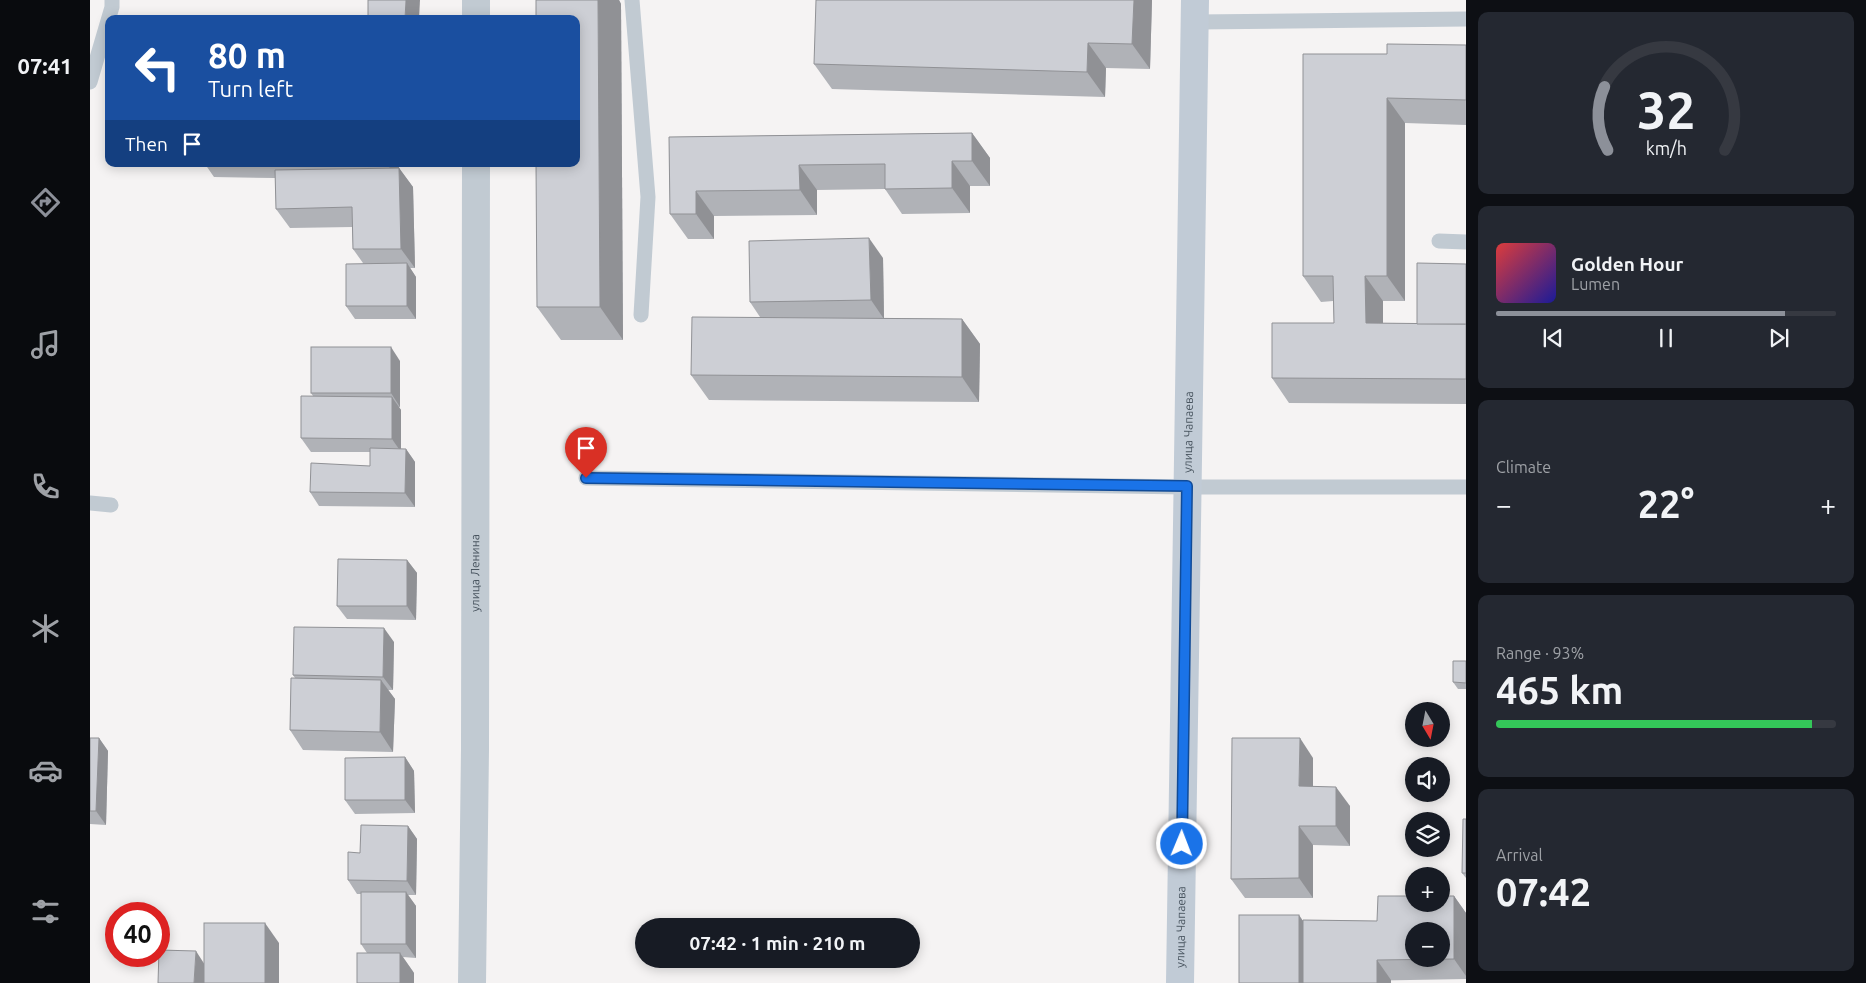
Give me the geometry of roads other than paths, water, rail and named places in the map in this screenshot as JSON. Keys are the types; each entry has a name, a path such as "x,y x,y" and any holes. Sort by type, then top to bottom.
{"street":[{"path":"476,0 476,15"},
{"name":"улица Чапаева","path":"1180,983 1195,11"},
{"name":"улица Ленина","path":"472,983 475,750 476,167"}],"lane":[{"path":"110,15 112,0"},
{"path":"632,0 648,197 641,315"},
{"path":"1195,11 1466,19"},
{"path":"90,82 105,31"},
{"path":"1438,241 1466,242"},
{"path":"586,478 1187,486 1466,487"},
{"path":"90,504 111,506"}]}
